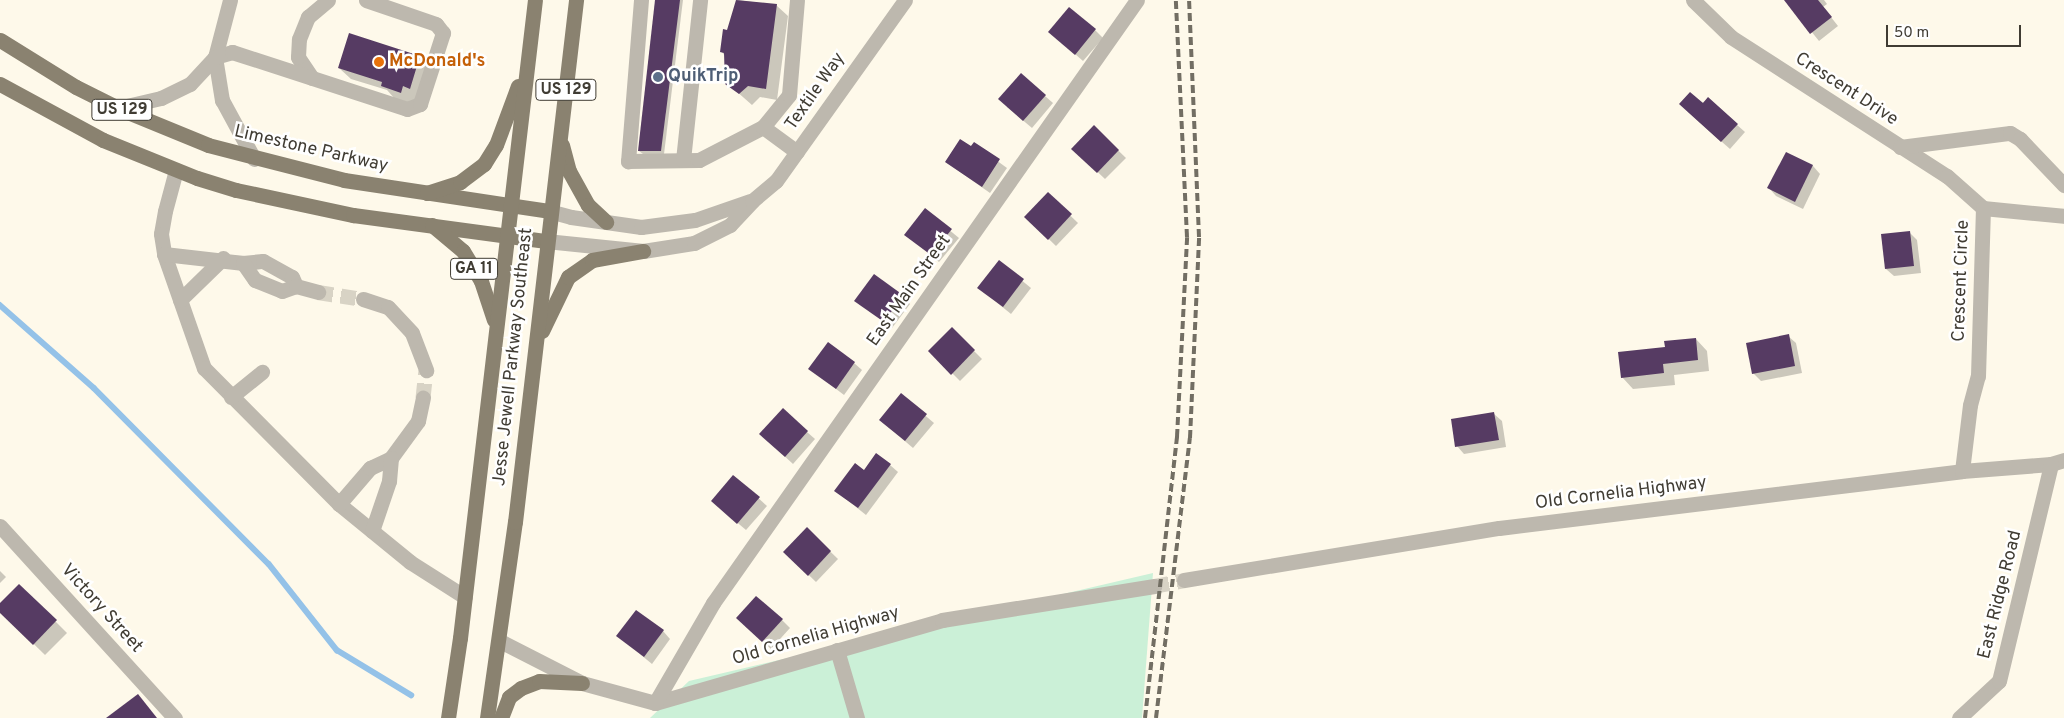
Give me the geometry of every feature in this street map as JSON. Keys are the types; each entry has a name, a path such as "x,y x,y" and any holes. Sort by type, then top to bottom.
{"main road":[{"name":"Jesse Jewell Parkway Southeast","path":"448,718 465,597 508,207 535,0"},
{"name":"Jesse Jewell Parkway Southeast","path":"486,718 500,641 536,344 549,211 560,139 576,0"},
{"name":"Limestone Parkway","path":"0,40 76,87 118,108 208,145 254,159 344,180 508,207 549,211"},
{"name":"US 129","path":"426,193 460,182 484,164 496,145 527,64"},
{"name":"US 129","path":"0,84 103,140 176,170 275,200 353,215 546,241"},
{"path":"560,139 577,185 588,204 606,222"},
{"name":"GA 11","path":"432,225 463,251 481,281 496,326"},
{"path":"536,344 568,277 592,260 643,251"},
{"path":"501,718 509,697 521,688 539,680 582,683"}],"street":[{"path":"230,0 215,57 222,100 254,159"},
{"path":"312,78 298,58 299,39 308,16 328,0"},
{"path":"118,108 161,98 190,84 215,57 232,52 407,108 420,104 443,33 436,24 366,0"},
{"path":"641,0 628,161 699,160 763,127 789,95 797,0"},
{"path":"683,160 700,0"},
{"name":"Textile Way","path":"546,241 643,251 694,243 730,225 752,201 776,181 904,0"},
{"name":"East Main Street","path":"655,703 713,603 1137,0"},
{"name":"Crescent Drive","path":"1693,0 1731,37 1946,176 1983,208"},
{"path":"763,127 797,152"},
{"path":"1900,147 2010,133 2020,139 2064,185"},
{"path":"176,170 164,218 164,254 204,368 339,504 410,562 465,597"},
{"name":"Textile Way","path":"549,211 641,227 695,220 752,201"},
{"name":"Crescent Circle","path":"1962,471 1970,405 1978,376 1983,208 2064,216"},
{"path":"164,254 223,258 243,263 263,261 292,277 296,286 318,292"},
{"path":"180,300 223,258"},
{"path":"363,299 388,308 412,333 426,370"},
{"path":"231,397 262,372"},
{"path":"339,504 370,468 391,458 418,421 423,398"},
{"path":"372,531 389,481 391,458"},
{"name":"Old Cornelia Highway","path":"1184,580 1500,528 1962,471 2058,462"},
{"name":"East Ridge Road","path":"1959,718 1998,681 2058,462"},
{"name":"Victory Street","path":"0,526 175,718"},
{"name":"Old Cornelia Highway","path":"655,703 942,620 1154,586"},
{"path":"500,641 582,683 655,703"},
{"path":"837,650 855,717"}],"green space":[{"path":"1153,573 1142,718 650,718 689,681"}],"building":[{"name":"QuikTrip","path":"655,0 680,0 661,151 638,151"},
{"path":"736,0 777,4 766,89 748,86 739,94 725,84 724,53 720,52 723,29 727,30"},
{"path":"1784,0 1818,0 1832,17 1810,34"},
{"path":"1069,7 1096,29 1075,55 1048,32"},
{"name":"McDonald's","path":"349,33 420,56 410,89 403,86 401,93 381,86 382,82 338,68"},
{"path":"1021,73 1046,95 1023,121 998,99"},
{"path":"1690,92 1703,103 1708,97 1738,124 1721,142 1679,104"},
{"path":"1094,125 1119,150 1097,173 1071,149"},
{"path":"960,139 971,146 974,142 1000,159 982,187 945,162"},
{"path":"1786,152 1813,165 1795,202 1767,188"},
{"path":"1048,192 1072,214 1048,240 1024,217"},
{"path":"925,208 952,229 931,255 904,235"},
{"path":"1910,231 1914,266 1885,269 1881,234"},
{"path":"999,260 1024,279 1003,307 977,288"},
{"path":"874,274 903,295 884,322 854,301"},
{"path":"952,327 975,350 951,375 928,351"},
{"path":"1789,334 1795,366 1752,374 1746,343"},
{"path":"1696,338 1698,360 1663,364 1664,373 1621,378 1618,352 1665,347 1664,341"},
{"path":"828,342 855,362 836,389 808,369"},
{"path":"901,393 927,414 905,441 879,420"},
{"path":"783,408 808,431 785,457 759,434"},
{"path":"1494,412 1499,440 1455,447 1451,419"},
{"path":"876,453 891,464 858,508 834,491 855,463 864,470"},
{"path":"733,475 760,497 737,524 711,501"},
{"path":"807,527 831,551 808,576 783,552"},
{"path":"19,584 57,620 33,645 0,613 0,603"},
{"path":"756,596 783,619 762,642 736,618"},
{"path":"636,610 664,630 644,657 616,636"},
{"path":"138,694 157,718 106,718"}],"waterway":[{"path":"0,305 94,388 269,564 337,650 411,695"}],"tunnel":[{"path":"318,292 363,299"},
{"path":"423,398 426,370"},
{"path":"1154,586 1184,580"}],"railway":[{"path":"1145,718 1177,437 1187,237 1176,0"},
{"path":"1156,718 1190,438 1199,237 1189,0"}],"place":[{"name":"McDonald's","path":"379,62"},
{"name":"QuikTrip","path":"658,77"}]}
